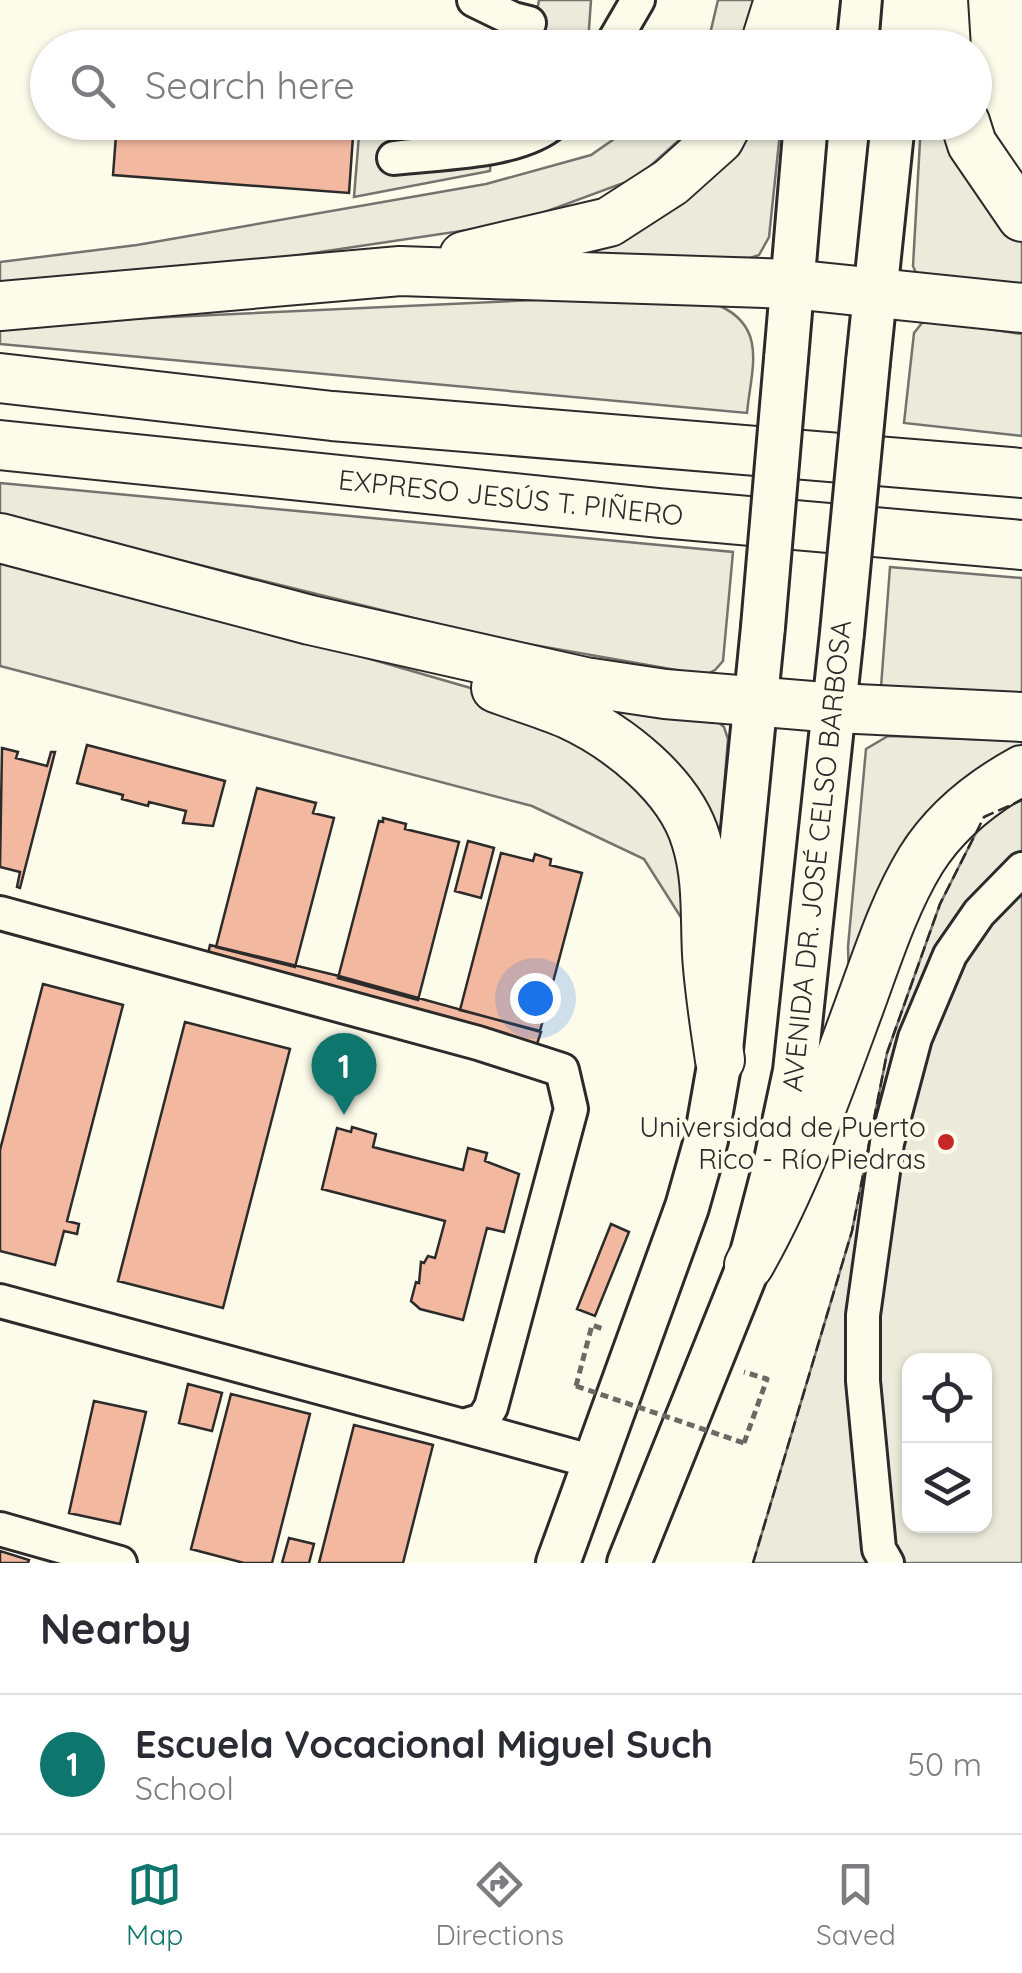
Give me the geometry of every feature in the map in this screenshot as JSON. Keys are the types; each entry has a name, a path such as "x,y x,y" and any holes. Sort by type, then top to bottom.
{"highway":[{"path":"770,30 779,0"},
{"path":"943,0 945,30"},
{"path":"400,271 608,222 671,182 718,140"},
{"path":"971,140 1022,217"},
{"path":"0,306 400,271 791,284 1022,308"},
{"path":"0,378 332,416 1022,473"},
{"name":"EXPRESO JESÚS T. PIÑERO","path":"0,444 659,513 1022,545"},
{"path":"0,538 310,620 585,682 756,702 1022,717"},
{"path":"310,620 570,715 647,768 665,788 696,838 708,912 707,953 720,1060"},
{"path":"749,1265 778,1214 883,942 920,861 954,818 988,788 1022,770"}],"main road":[{"path":"815,30 818,0"},
{"path":"903,30 906,0"},
{"path":"558,1563 687,1207 706,1140 720,1060 763,626 804,140"},
{"name":"AVENIDA DR. JOSÉ CELSO BARBOSA","path":"629,1563 749,1265 796,1071 891,140"}],"street":[{"path":"474,0 530,23"},
{"path":"620,30 638,0"},
{"path":"394,158 516,140"},
{"path":"881,1558 863,1381 863,1315 888,1144 929,998 950,956 979,913 1022,869"},
{"path":"0,913 478,1043 562,1070 571,1110 492,1408 483,1420 463,1426"},
{"path":"0,1301 594,1462"},
{"path":"0,1529 120,1563"}],"path":[{"path":"592,1325 576,1386 744,1443 767,1380"}],"shaded area":[{"path":"539,0 591,0 589,30 533,30 529,8 538,6"},
{"path":"718,0 758,0 748,30 711,30"},
{"path":"359,140 492,140 490,171 354,197"},
{"path":"613,140 679,140 637,178 515,223 138,279 0,293 0,262 137,245 486,184 591,155"},
{"path":"727,140 779,140 769,237 759,255 595,256 598,247"},
{"path":"920,140 961,140 1022,239 1022,293 917,275 913,266"},
{"path":"577,298 720,306 735,315 751,338 753,352 747,413 0,344 0,325"},
{"path":"934,321 1022,334 1022,436 904,423 914,333 922,323"},
{"path":"0,483 733,552 723,661 705,675 499,639 0,516"},
{"path":"0,552 540,708 677,814 689,930 644,859 532,806 0,666"},
{"path":"890,567 1022,578 1022,697 881,687"},
{"path":"605,706 717,721 724,727 728,739 719,850"},
{"path":"888,736 1022,741 1022,761 849,983 848,947 866,749"},
{"name":"Universidad de Puerto Rico - Río Piedras","path":"1022,800 1022,1563 753,1563 852,1231 887,1053 940,904 984,817"}],"building":[{"path":"116,140 353,140 349,193 113,175"},
{"path":"87,745 225,781 213,826 183,823 186,811 149,802 148,806 77,783"},
{"path":"2,748 18,752 16,758 47,766 51,752 55,752 20,888 20,872 0,867"},
{"path":"257,788 316,803 313,813 334,818 295,967 216,947"},
{"path":"383,818 406,824 405,829 459,842 418,1000 338,978 379,821 383,822"},
{"path":"468,841 494,848 481,898 455,891"},
{"path":"501,853 533,861 535,854 551,859 550,865 582,873 540,1031 460,1010"},
{"path":"210,945 541,1032 537,1044 207,958"},
{"path":"43,984 123,1005 67,1221 79,1224 77,1234 64,1231 55,1265 0,1251 0,1150"},
{"path":"185,1022 290,1049 223,1308 118,1281"},
{"path":"352,1127 376,1134 373,1147 463,1170 468,1148 487,1153 485,1161 519,1174 504,1232 487,1228 463,1320 420,1309 411,1301 416,1282 419,1283 421,1262 428,1256 435,1258 445,1221 322,1189 337,1128 351,1132"},
{"path":"611,1224 629,1232 595,1316 577,1309"},
{"path":"188,1384 222,1393 212,1431 179,1423"},
{"path":"231,1394 310,1414 272,1563 244,1563 191,1549"},
{"path":"94,1401 146,1412 120,1524 69,1513"},
{"path":"354,1425 433,1445 403,1563 319,1563"},
{"path":"289,1538 314,1544 309,1563 282,1563"},
{"path":"0,1551 29,1560 28,1563 0,1563"}],"fence":[{"path":"753,1563 852,1231 887,1053 940,904 984,817 1022,800"}],"place":[{"name":"Escuela Vocacional Miguel Such","path":"344,1115"},
{"name":"Universidad de Puerto Rico - Río Piedras","path":"946,1142"}]}
